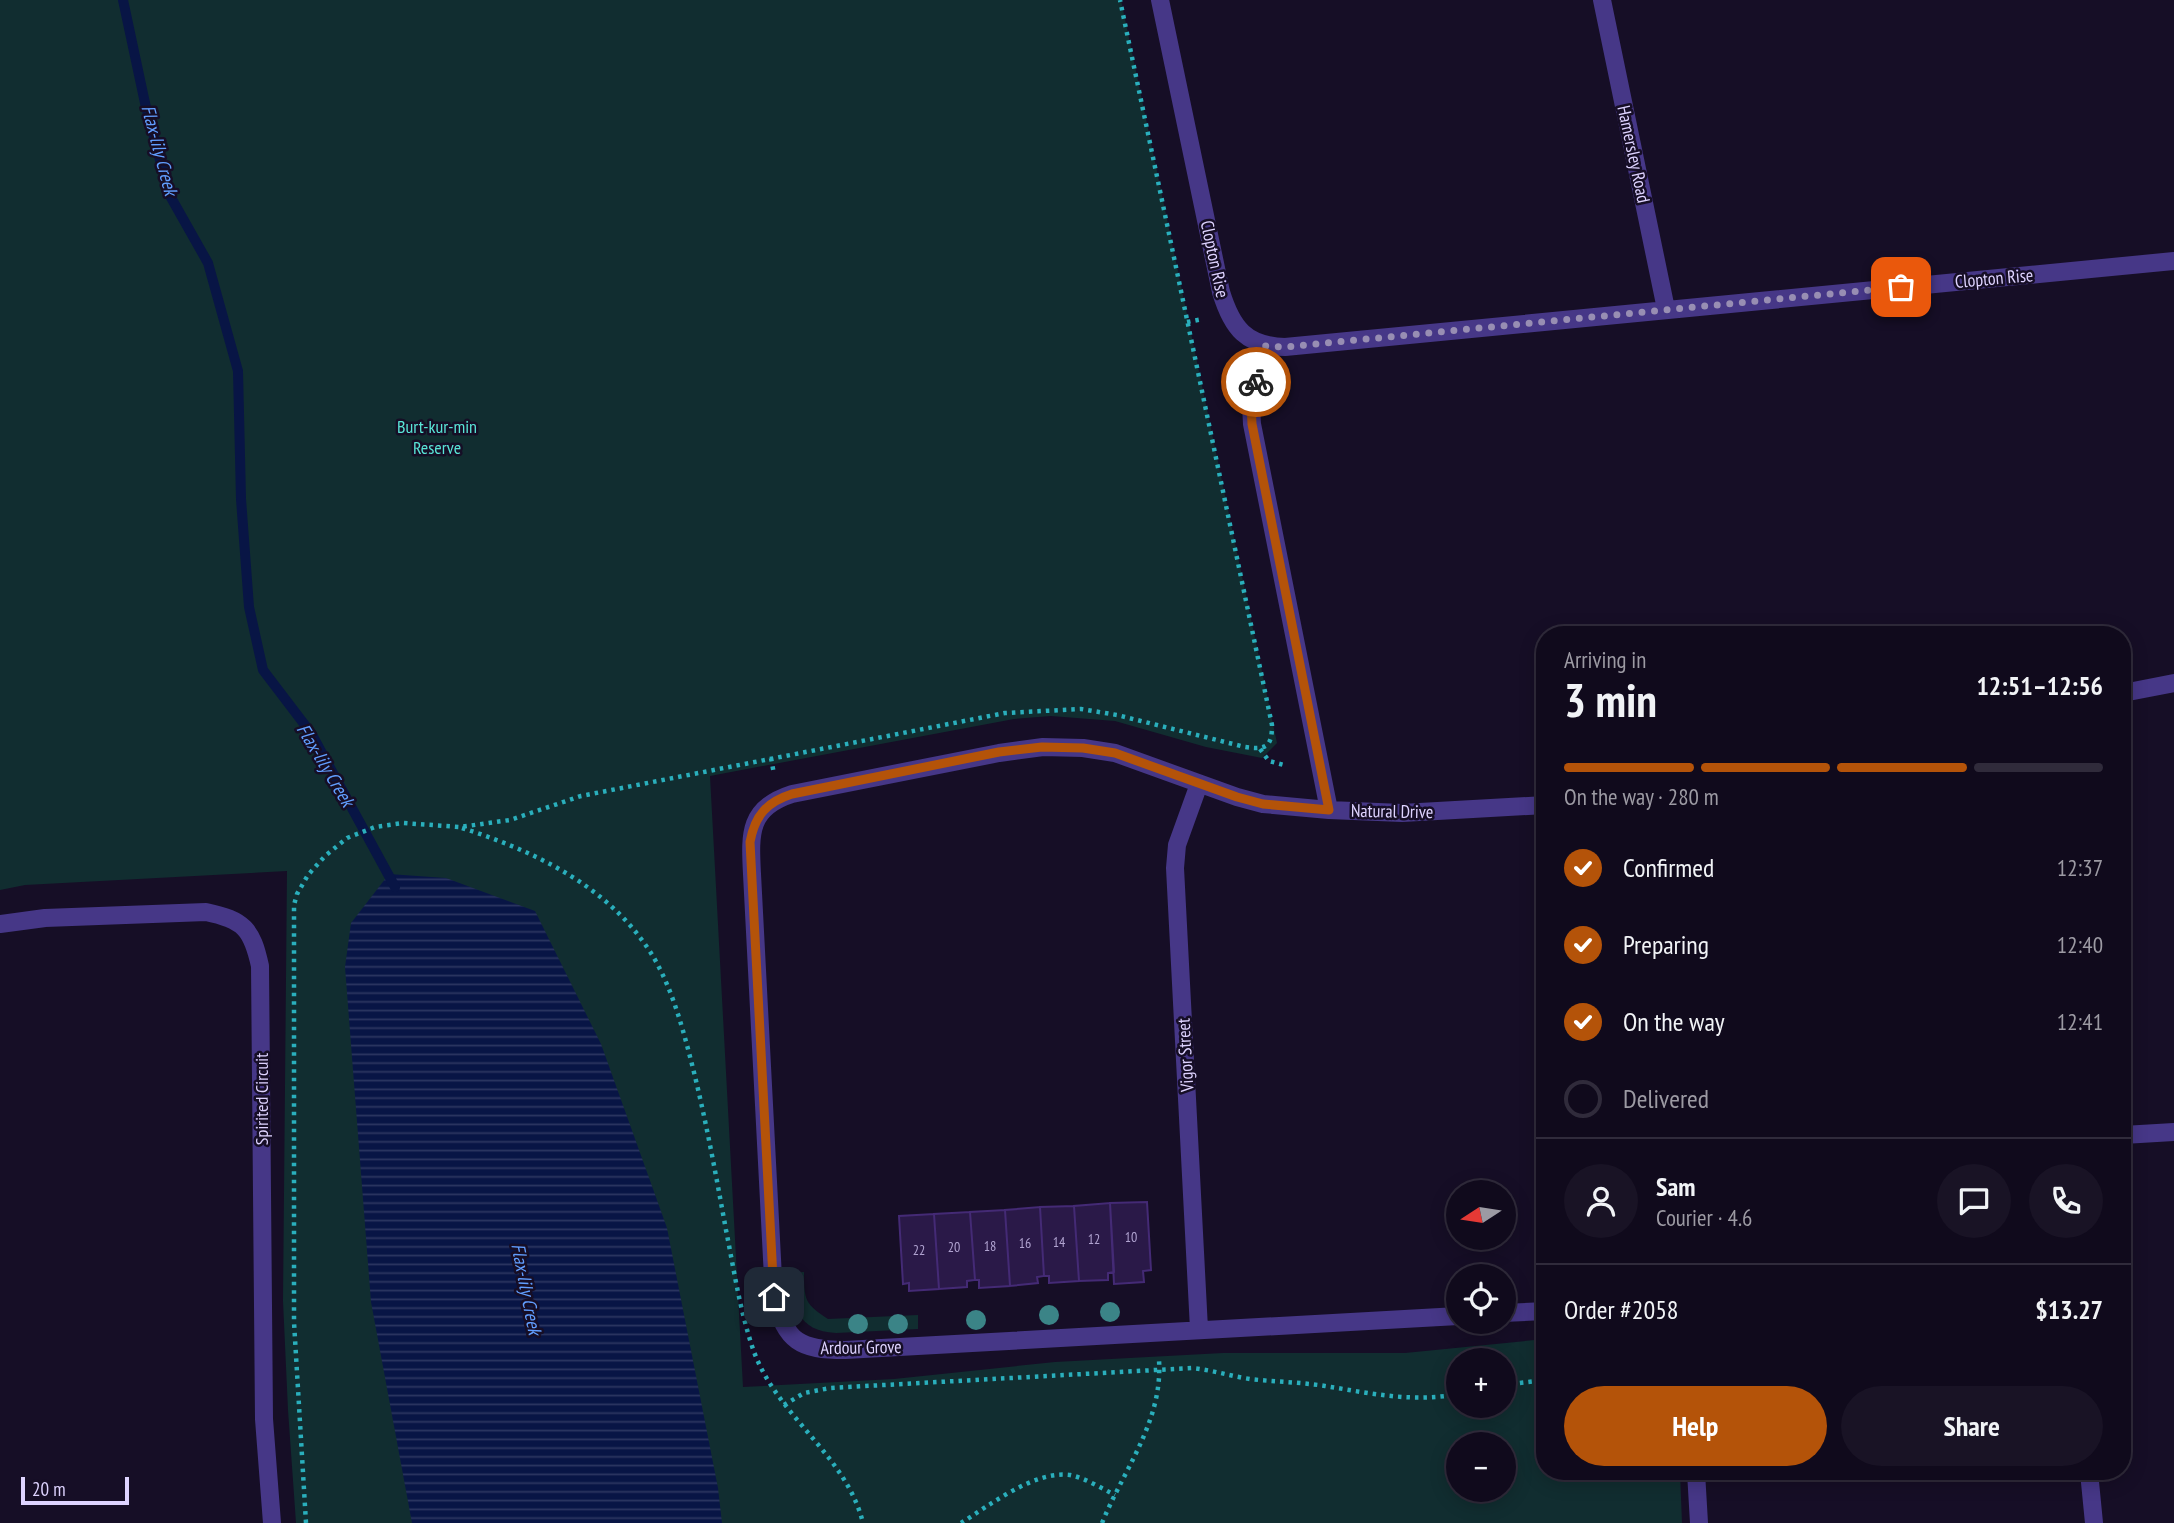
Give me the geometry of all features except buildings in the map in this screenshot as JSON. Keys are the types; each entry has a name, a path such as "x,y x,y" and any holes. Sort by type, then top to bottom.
{"street":[{"name":"Clopton Rise","path":"1160,0 1227,313 1247,338 1265,346 1285,347 2174,261"},
{"name":"Hamersley Road","path":"1602,0 1666,309"},
{"path":"1265,346 1251,405 1252,424 1329,810"},
{"path":"2131,691 2174,683"},
{"name":"Ardour Grove","path":"1199,784 1115,753 1083,748 1042,747 999,752 779,798 757,817 750,842 774,1297 780,1318 787,1333 797,1342 823,1350 1446,1317"},
{"name":"Natural Drive","path":"1199,784 1263,804 1329,810 1402,813 1536,806"},
{"name":"Vigor Street","path":"1199,784 1177,845 1175,868 1199,1329"},
{"name":"Spirited Circuit","path":"0,924 46,918 206,912 230,917 247,928 256,944 260,966 264,1419 272,1523"},
{"path":"2131,1135 2174,1132"},
{"path":"1516,1312 1536,1311"},
{"path":"1696,1480 1699,1523"},
{"path":"2090,1480 2094,1523"}],"path":[{"path":"1120,0 1272,725 1272,737 1268,745 1260,750"},
{"path":"306,1523 294,1322 294,905 308,876 347,838 375,827 403,823 460,827 510,820 581,796 1005,713 1081,709 1117,715 1260,750 1269,761 1284,765"},
{"path":"460,827 502,841 555,865 600,897 628,923 650,951 680,1020 698,1086 744,1322 763,1373 784,1405 828,1457 848,1486 863,1523"},
{"path":"1102,1523 1144,1438 1155,1407 1160,1370 1157,1331"},
{"path":"784,1405 804,1393 830,1388 1192,1368 1246,1378 1321,1385 1418,1399 1446,1396"},
{"path":"1516,1383 1536,1381"},
{"path":"961,1523 1004,1496 1039,1479 1056,1475 1072,1476 1115,1495"}],"green space":[{"name":"Burt-kur-min Reserve","path":"0,0 1121,0 1277,743 1262,758 1206,747 1115,721 1051,716 1014,719 710,776 743,1387 894,1379 1055,1362 1223,1353 1405,1353 1446,1349 1446,1418 1516,1418 1516,1348 1455,1348 1536,1340 1536,1480 1680,1480 1682,1523 296,1523 283,1301 287,871 25,885 0,890"},
{"path":"804,1272 807,1300 828,1319 918,1315 918,1329 836,1333 813,1327 799,1315 795,1306 789,1273"}],"water":[{"path":"389,874 446,878 535,911 601,1044 667,1228 718,1488 722,1523 412,1523 371,1302 345,967 351,923"}],"waterway":[{"name":"Flax-lily Creek","path":"123,0 145,103 169,194 208,263 238,371 241,499 249,607 263,670 311,733 395,887"}],"way so far":[{"path":"1256,382 1265,346 1285,347 1901,287"}],"route":[{"path":"774,1297 750,842 757,817 767,806 792,794 999,752 1042,747 1083,748 1115,753 1263,804 1329,810 1252,424 1251,405 1256,382"}]}
